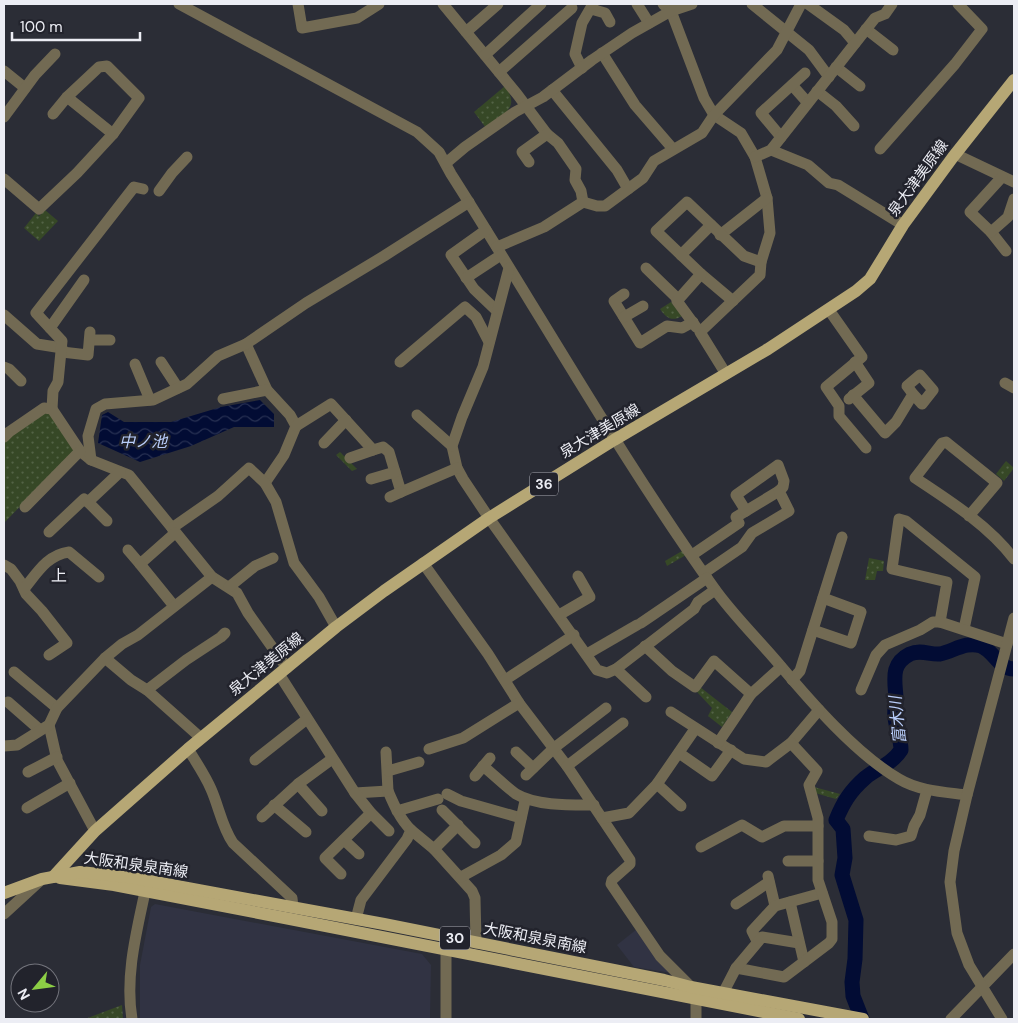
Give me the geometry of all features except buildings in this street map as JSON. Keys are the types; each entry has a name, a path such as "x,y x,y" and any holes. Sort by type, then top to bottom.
{"main road":[{"name":"泉大津美原線","path":"47,878 95,831 201,738 336,627 423,563 489,518 614,440 726,374 856,291 870,279 903,225 955,154 1014,80"},
{"name":"大阪和泉泉南線","path":"4,893 47,878 80,872 128,877 356,919 446,943 696,1000 721,998 860,1019"},
{"name":"大阪和泉泉南線","path":"47,878 114,885 145,892 446,943 476,943 664,980 799,1019"}],"street":[{"path":"179,4 418,132 439,152 614,440 715,590 819,710 866,755 899,780 927,790 967,795"},
{"path":"298,4 302,28 357,18 379,4"},
{"path":"443,4 547,134 558,143 576,169 575,180 581,191 583,202"},
{"path":"466,32 498,4"},
{"path":"485,55 541,4"},
{"path":"637,4 649,23"},
{"path":"446,163 465,147 649,23 667,7 692,4"},
{"path":"752,4 808,50 829,77"},
{"path":"466,278 499,251 544,227 583,202 605,206 643,178 654,161 702,133 714,115 777,50 801,4"},
{"path":"808,4 844,30 855,43"},
{"path":"755,157 771,150 875,18 885,14 892,4"},
{"path":"880,149 955,64 982,29 958,4"},
{"path":"582,68 575,54 582,23 592,6 605,13 610,22"},
{"path":"667,7 704,98 714,115 741,133 755,157 767,198 770,233 761,262 760,275 700,332"},
{"path":"499,72 572,8"},
{"path":"866,30 893,50"},
{"path":"602,53 635,105 673,149"},
{"path":"4,117 25,88 55,54"},
{"path":"4,179 39,209 77,173 113,134 139,98 108,66 100,67 67,97 53,114"},
{"path":"836,67 860,86"},
{"path":"4,71 25,88"},
{"path":"781,137 761,113 805,73"},
{"path":"792,85 808,103"},
{"path":"552,90 617,170 628,189"},
{"path":"817,91 836,106 854,126"},
{"path":"67,97 113,134"},
{"path":"528,162 522,152 547,134"},
{"path":"771,150 808,165 829,183 838,185 903,225"},
{"path":"955,154 1014,182"},
{"path":"159,191 172,172 187,157"},
{"path":"1002,177 970,212 1006,250"},
{"path":"143,189 134,187 36,313 62,342 58,382 53,391 52,409 80,451 90,460 129,475 212,577 237,593 283,671 307,719 332,759 355,793 389,831"},
{"path":"720,235 767,198"},
{"path":"991,232 1008,217 1014,199"},
{"path":"90,460 88,436 96,410 105,404 150,400 187,384 218,356 246,344 306,304 469,202"},
{"path":"733,300 701,274 656,232 687,202 744,256 761,262"},
{"path":"681,255 711,225"},
{"path":"486,230 451,255 474,289 497,311"},
{"path":"509,268 483,367 452,446 457,468 463,479 597,670 607,673 616,669 694,609 698,602 715,590"},
{"path":"646,268 678,299 677,301 700,332 726,374"},
{"path":"678,299 701,274"},
{"path":"50,328 84,280"},
{"path":"624,294 614,300 640,343 667,326 682,328 693,322"},
{"path":"624,317 643,306"},
{"path":"400,362 465,307 476,317 489,342"},
{"path":"829,310 862,357 826,387 839,406 839,416 866,448"},
{"path":"5,318 37,344 62,350 88,355 90,336 110,340"},
{"path":"246,344 267,390 290,415 296,426"},
{"path":"161,362 178,388"},
{"path":"839,406 869,383 855,362"},
{"path":"135,364 150,400"},
{"path":"4,367 9,369 21,381"},
{"path":"223,399 267,390"},
{"path":"853,395 885,433 896,422 913,394"},
{"path":"265,483 284,455 296,426 331,404 373,450"},
{"path":"5,432 44,408 52,409"},
{"path":"417,415 452,446"},
{"path":"324,443 346,420"},
{"path":"969,516 997,483 946,442 942,443 915,478 969,516 1006,548 1014,559"},
{"path":"350,458 383,447 389,452 401,492"},
{"path":"25,507 80,451"},
{"path":"692,555 739,524 736,516 746,511 779,491 783,487 784,481 778,465 736,495 746,511"},
{"path":"140,564 174,530 218,496 249,468 265,483 276,502 294,564 319,597 336,627"},
{"path":"390,497 457,468"},
{"path":"88,502 120,472"},
{"path":"370,479 395,472"},
{"path":"586,654 639,624 706,576 742,547 752,533 789,511 779,491"},
{"path":"49,532 84,499 107,521"},
{"path":"940,622 946,582 892,569 899,519 906,521 975,577 964,629"},
{"path":"792,680 800,671 842,537"},
{"path":"128,550 174,606"},
{"path":"24,589 46,561 62,553 69,552 99,577"},
{"path":"229,587 255,566 273,558"},
{"path":"423,563 519,703 567,766 630,860 630,864 612,880 611,884 660,956 691,987 696,1000 696,1019"},
{"path":"4,565 11,569 26,594 42,611 66,643 49,655"},
{"path":"559,615 590,598 578,576"},
{"path":"4,746 17,745 45,727 58,708 105,658 212,577"},
{"path":"813,630 851,643 862,612 823,598"},
{"path":"1002,1019 969,965 957,933 950,882 954,851 967,795 1014,618"},
{"path":"860,690 876,655 885,645 920,630 933,622 940,622 964,629 1007,644"},
{"path":"147,690 225,633"},
{"path":"505,680 574,636"},
{"path":"645,646 672,671 695,687 714,661 751,694"},
{"path":"105,658 131,680 147,690 201,738"},
{"path":"718,743 751,694 781,667"},
{"path":"616,669 646,698"},
{"path":"14,672 58,708"},
{"path":"8,702 45,727 57,757 95,831"},
{"path":"430,749 463,738 519,703"},
{"path":"516,752 529,772 554,748 606,708"},
{"path":"670,712 744,759 766,762 791,743 819,710"},
{"path":"255,760 307,719"},
{"path":"567,766 623,723"},
{"path":"602,818 629,813 657,784 695,729"},
{"path":"736,968 784,977 829,943 832,938 832,922 818,880 818,818 808,785 817,771 791,743"},
{"path":"188,749 212,790 229,838 292,898 293,907"},
{"path":"679,753 712,776 730,750"},
{"path":"386,752 388,791 397,811 411,830 434,849 472,891 475,898 476,943"},
{"path":"28,772 57,757"},
{"path":"262,817 298,784 332,759"},
{"path":"388,771 420,762"},
{"path":"475,776 486,762 518,795 561,805 594,805"},
{"path":"27,808 70,783"},
{"path":"298,784 322,811"},
{"path":"657,784 681,806"},
{"path":"869,836 896,840 911,836 920,815 927,790"},
{"path":"355,793 388,791"},
{"path":"397,811 442,796 521,818"},
{"path":"461,877 501,855 516,842 525,801"},
{"path":"274,805 306,832"},
{"path":"442,810 475,843"},
{"path":"341,874 325,858 371,813"},
{"path":"434,849 458,825"},
{"path":"702,847 742,825 762,837 784,826 818,826"},
{"path":"356,919 361,900 407,839 411,830"},
{"path":"344,840 359,854"},
{"path":"788,861 818,861"},
{"path":"4,914 47,878"},
{"path":"736,904 768,878 775,906"},
{"path":"132,1019 131,962 145,892"},
{"path":"757,941 752,931 775,906 822,893"},
{"path":"790,902 804,962"},
{"path":"721,998 736,968 762,937 799,943"},
{"path":"446,943 446,1019"},
{"path":"951,1019 1014,954"}],"shaded area":[{"path":"155,904 422,954 431,965 430,1019 140,1019 140,965 151,907"},
{"path":"637,929 672,973 634,967 617,945"}],"green space":[{"path":"505,86 511,100 511,106 504,115 486,128 474,112"},
{"path":"45,210 58,221 39,241 24,228 36,213 39,216"},
{"path":"671,302 682,316 672,319 662,312 660,309"},
{"path":"44,411 49,412 74,451 4,523 4,442"},
{"path":"340,452 344,456 349,455 349,461 357,469 352,471 336,455"},
{"path":"1006,461 1014,468 1004,481 996,474"},
{"path":"682,551 686,555 667,566 665,561"},
{"path":"869,558 884,561 883,571 877,571 875,580 865,580"},
{"path":"700,687 732,712 722,727 708,716 712,708 697,692"},
{"path":"814,787 840,794 836,799 815,793"},
{"path":"122,1005 123,1019 85,1019"}],"water":[{"name":"中ノ池","path":"260,400 274,414 274,427 234,427 191,446 140,462 98,443 102,415 108,412 124,422 171,422 221,407"}],"waterway":[{"name":"富木川","path":"862,1019 853,996 852,982 855,959 856,920 842,875 845,858 843,829 836,820 844,803 855,788 870,774 893,759 901,750 895,714 895,673 899,663 914,653 940,654 960,647 976,645 986,648 1000,663 1014,669"}],"district":[{"name":"上","path":"59,575"}]}
